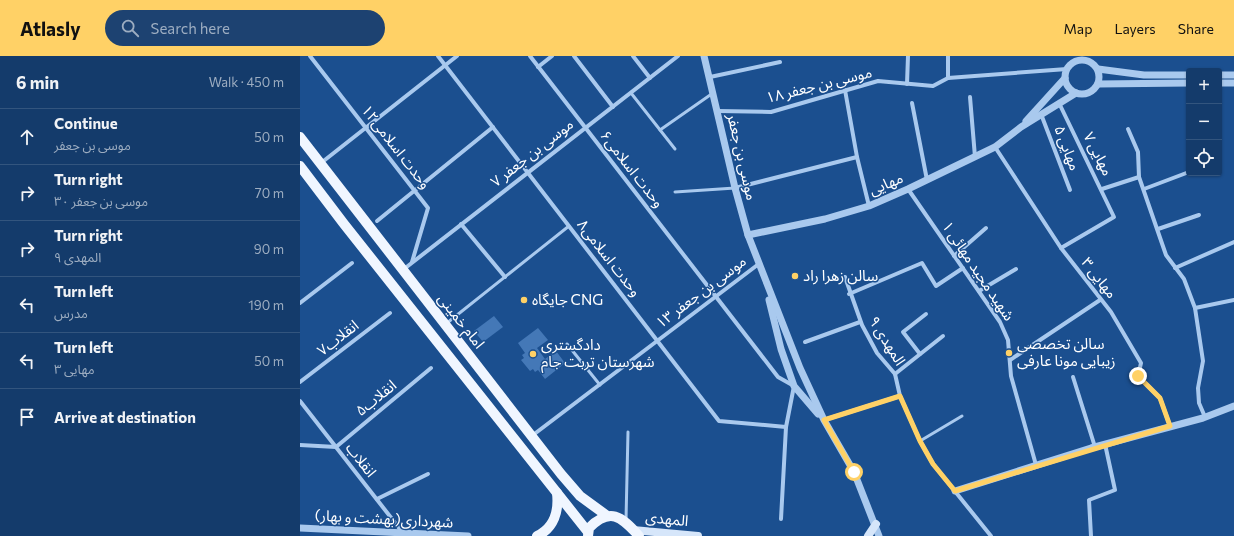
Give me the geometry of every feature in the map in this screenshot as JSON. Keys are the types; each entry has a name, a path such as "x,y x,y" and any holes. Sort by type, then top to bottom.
{"main road":[{"name":"امام خمینی","path":"300,137 402,271 561,474 580,496 606,515 617,516 633,529"},
{"path":"300,166 588,534"},
{"path":"344,224 354,221 358,212"},
{"path":"362,247 362,242 366,237 371,235 376,236"},
{"path":"549,483 554,485 558,484 561,481 561,474"},
{"path":"537,536 550,526 556,516 558,505 557,493"},
{"path":"588,534 589,528 598,519 606,515"},
{"path":"868,536 876,524"},
{"name":"المهدی","path":"633,529 698,536"}],"street":[{"path":"311,58 317,56"},
{"name":"وحدت اسلامی۸","path":"438,56 720,421 786,427"},
{"path":"320,163 457,56"},
{"name":"وحدت اسلامی۶","path":"530,56 778,377 794,386"},
{"path":"538,67 552,56"},
{"path":"574,56 613,107"},
{"path":"633,56 650,78"},
{"name":"موسی بن جعفر ۷","path":"402,271 678,56"},
{"name":"موسی بن جعفر","path":"704,56 714,93 735,188 748,235 760,262 791,347 824,420 854,472 876,524 879,536"},
{"path":"907,84 908,56"},
{"path":"948,56 948,78"},
{"name":"وحدت اسلامی۱۲","path":"311,58 428,208 412,262"},
{"path":"1021,127 1065,78 1067,68 1072,59 1081,58 1094,64 1098,69 1100,77 1098,84 1093,91 1085,94 1076,93 1070,90 1065,78"},
{"path":"710,77 780,62"},
{"name":"موسی بن جعفر ۱۸","path":"718,112 771,112 878,81 932,86 948,78 1067,68"},
{"path":"1098,69 1144,75 1186,75"},
{"path":"1222,75 1234,75"},
{"path":"1098,84 1186,82"},
{"path":"1222,83 1234,83"},
{"path":"846,90 856,157 869,206"},
{"path":"1021,127 1076,93"},
{"path":"970,97 975,157"},
{"path":"912,103 927,180"},
{"name":"مهایی ۷","path":"1059,103 1102,189 1114,217 1061,248"},
{"name":"مهایی ۵","path":"1041,114 1070,190"},
{"path":"377,221 493,127"},
{"name":"مهایی","path":"748,235 825,219 869,206 975,157 994,147 1021,127"},
{"path":"1128,129 1138,152 1139,177 1166,255 1184,279 1195,308 1203,361 1198,388 1200,403 1205,417"},
{"name":"مهایی ۳","path":"994,147 1061,248 1100,300 1111,312 1141,363 1138,376 1160,398 1170,426"},
{"path":"735,188 856,157"},
{"path":"1144,189 1186,173"},
{"path":"1102,189 1139,177"},
{"name":"شهید مجید مهائی ۱","path":"908,189 1000,322 1008,340 1011,376 1036,465"},
{"path":"1158,229 1199,215"},
{"path":"461,224 505,277"},
{"path":"954,256 986,228"},
{"path":"1175,268 1234,242"},
{"name":"موسی بن جعفر","path":"760,262 781,349 794,386 824,420"},
{"name":"موسی بن جعفر ۱۳","path":"531,437 760,262"},
{"path":"300,303 352,263"},
{"path":"849,294 922,263 936,286 963,268"},
{"path":"979,291 1016,269"},
{"name":"المهدی ۹","path":"845,277 849,294 860,322 877,353 895,374 900,396 920,441 933,464 991,536"},
{"path":"1010,360 1100,300"},
{"path":"1195,308 1234,300"},
{"name":"انقلاب۷","path":"300,382 390,313"},
{"path":"920,354 903,332 926,314"},
{"path":"805,342 860,322"},
{"path":"895,374 943,336"},
{"name":"انقلاب۵","path":"336,447 431,368"},
{"path":"1073,377 1095,447"},
{"path":"781,519 786,427 794,386"},
{"path":"824,420 900,396"},
{"name":"انقلاب","path":"300,401 403,533"},
{"path":"955,491 1095,447 1205,417 1234,406"},
{"path":"1091,536 1088,500 1115,490 1106,444"},
{"path":"300,445 336,447"},
{"path":"376,499 428,474"},
{"name":"شهرداری(بهشت و بهار)","path":"300,528 418,535 468,536"}],"lane":[{"path":"631,92 676,149"},
{"path":"660,130 714,93"},
{"path":"675,192 735,188"},
{"path":"444,325 569,226"},
{"path":"567,344 600,385"},
{"path":"920,441 962,416"},
{"path":"628,432 633,529"}],"building":[{"path":"494,316 503,327 483,342 474,331"},
{"name":"دادگستری شهرستان تربت جام","path":"538,328 548,340 537,348 545,359 556,351 565,363 545,379 538,370 535,372 533,369 530,371 521,360 524,358 522,355 525,353 518,343"}],"place":[{"name":"سالن زهرا راد","path":"795,276"},
{"name":"جایگاه CNG","path":"524,300"},
{"name":"سالن تخصصی زیبایی مونا عارفی","path":"1009,353"},
{"name":"دادگستری شهرستان تربت جام","path":"533,354"}],"route":[{"path":"854,472 824,420 900,396 920,441 933,464 955,491 1091,448 1170,426 1160,398 1138,376"}]}
